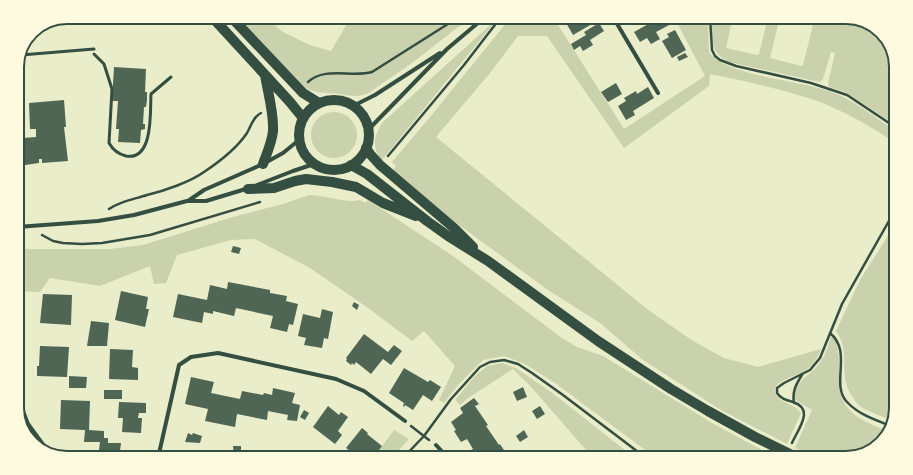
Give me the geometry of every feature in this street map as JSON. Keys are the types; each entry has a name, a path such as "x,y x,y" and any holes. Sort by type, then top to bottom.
{"main road":[{"path":"218,24 303,118"},
{"path":"238,24 300,90 319,103"},
{"path":"263,164 272,139 273,130 265,75"},
{"path":"327,100 337,100 353,106 361,113 366,121 368,130 366,148 358,160 342,169 332,170 322,168 314,164 306,157 301,149 299,140 299,129 303,118 309,109 327,100"},
{"path":"366,148 380,165 454,228 488,261"},
{"path":"350,165 368,174 427,221 488,261 585,333 671,389 742,430 784,451"},
{"path":"248,189 274,188 306,179 332,182 356,187 383,203 427,221"}],"street":[{"path":"353,106 375,95 447,48 476,24"},
{"path":"617,24 658,93"},
{"path":"368,130 447,48"},
{"path":"187,201 204,190 263,164 283,153 299,140"},
{"path":"24,226 98,221 134,215 187,201 206,201 248,189 314,164"},
{"path":"160,451 178,365 191,357 218,353 336,379 364,391 404,421"},
{"path":"25,416 28,424 42,443"},
{"path":"436,445 442,451"}],"lane":[{"path":"26,55 94,49"},
{"path":"94,54 104,64 112,89 109,143 111,148 120,154 131,156 139,153 144,147 149,135 151,94 171,78"}],"path":[{"path":"710,24 712,50 715,56 720,60 736,66 811,83 847,96 889,123"},
{"path":"792,444 804,416 802,407 799,404 780,398 777,393 777,388 810,370 820,358 842,304 889,221"},
{"path":"830,332 840,346 841,385 843,396 846,401 861,413 886,424"},
{"path":"410,451 424,436 451,399 480,367 490,362 504,360 518,364 532,373 637,451"},
{"path":"794,402 794,390 802,375"},
{"path":"404,421 436,445"}],"green space":[{"path":"244,24 273,24 283,32 310,45 331,51 347,24 462,24 412,63 370,92 355,96 319,92 306,88"},
{"path":"491,24 493,24 382,160 376,151 375,141 383,122"},
{"path":"505,24 557,24 624,129 705,76 678,24 708,24 709,52 717,60 746,72 817,87 838,94 855,103 889,126 889,139 859,120 820,102 765,86 710,74 709,86 624,148 547,36 518,36 490,73 436,137 647,309 693,341 724,358 758,367 821,349 816,360 809,367 803,372 780,383 774,390 776,395 781,400 795,407 801,413 787,444 721,410 643,360 600,323 548,290 444,214 393,170 396,166 392,162"},
{"path":"712,24 731,24 726,48 757,55 759,54 766,24 778,24 770,58 802,66 813,24 846,24 865,28 882,43 887,53 889,64 889,121 845,92 829,87 828,83 835,53 831,52 823,79 820,82 725,60 719,56 712,39"},
{"path":"334,112 347,116 353,122 357,135 353,148 347,154 334,158 321,154 315,148 311,135 315,122 321,116"},
{"path":"309,195 348,201 360,200 366,203 368,200 453,256 562,338 577,347 603,356 712,423 764,451 647,451 555,383 525,364 504,356 483,360 458,385 444,403 439,400 455,366 424,331 412,341 368,308 310,268 255,239 231,240 177,255 166,283 154,284 150,266 100,286 50,278 40,292 24,291 24,249 110,249 143,245 233,217 286,203"},
{"path":"889,234 888,419 866,410 859,405 855,401 846,382 843,347 841,339 836,331 860,280"},
{"path":"831,337 835,339 839,360 840,393 844,402 855,415 862,420 883,430 872,442 863,448 852,451 802,451 795,448 812,410 794,399 796,391 801,381 817,366 826,352"},
{"path":"502,363 516,368 551,392 626,451 587,451 532,388 513,369 468,398 460,405 455,400 475,376 487,366"},
{"path":"394,430 409,439 398,451 378,451"}],"building":[{"path":"567,24 592,24 573,35"},
{"path":"597,24 600,24 604,31 590,40 593,45 583,51 580,46 574,50 571,44 586,35 584,32"},
{"path":"648,24 671,24 656,32 660,39 651,44 647,38 640,42 634,32"},
{"path":"675,30 686,50 672,58 662,41 669,37 667,34"},
{"path":"685,53 688,57 679,61 677,57"},
{"path":"114,67 146,69 145,92 147,92 147,100 146,107 144,107 143,124 145,124 145,129 141,130 140,143 118,142 119,129 116,129 118,101 112,101"},
{"path":"616,83 622,94 608,102 601,92"},
{"path":"648,87 654,98 633,111 635,115 626,120 618,106 626,101 624,98 636,91 637,94"},
{"path":"64,100 66,127 64,127 68,161 42,163 42,159 39,159 39,163 25,165 24,138 36,137 36,129 30,129 29,103"},
{"path":"233,246 241,248 239,254 231,252"},
{"path":"228,282 270,290 270,293 287,296 286,301 298,304 293,325 289,324 287,332 270,328 273,316 236,308 234,316 213,311 213,314 204,312 202,323 173,317 178,294 207,300 210,285 227,289"},
{"path":"121,291 148,297 146,309 149,309 145,327 115,320"},
{"path":"43,294 72,295 71,325 40,323"},
{"path":"354,302 359,305 357,310 352,306"},
{"path":"322,309 333,312 328,339 324,338 322,348 304,345 306,338 298,336 303,314 320,318"},
{"path":"91,321 109,323 107,346 87,346"},
{"path":"364,334 388,352 394,345 402,351 391,365 383,359 371,374 356,362 354,365 352,363 351,365 346,361 346,358"},
{"path":"40,346 69,347 67,377 37,376"},
{"path":"110,349 133,350 132,367 138,368 138,380 109,379"},
{"path":"404,368 428,382 430,380 441,387 432,401 423,395 413,410 405,405 404,407 404,403 389,393"},
{"path":"69,376 87,377 86,388 69,388"},
{"path":"191,377 214,382 211,393 240,399 242,391 272,395 273,388 295,393 292,403 300,405 297,421 287,420 288,415 268,411 267,420 237,414 235,427 205,421 208,409 185,404"},
{"path":"523,387 527,397 517,401 513,392"},
{"path":"104,390 122,390 122,399 104,399"},
{"path":"474,398 479,404 475,406 488,425 486,426 504,451 472,451 473,449 467,439 461,442 454,431 456,430 451,422 463,413 460,408"},
{"path":"61,400 90,401 89,430 104,431 104,438 108,438 108,443 121,443 120,451 99,450 100,442 84,442 85,430 60,429"},
{"path":"119,402 146,403 146,413 139,413 138,418 142,418 141,433 122,432 123,418 118,418"},
{"path":"328,406 339,415 341,412 348,417 338,431 342,435 335,444 313,427"},
{"path":"540,406 545,414 537,419 532,411"},
{"path":"304,410 309,413 305,420 300,417"},
{"path":"362,428 382,446 378,451 350,451 346,448"},
{"path":"524,430 528,437 520,442 516,436"},
{"path":"188,433 202,436 200,443 185,442"},
{"path":"233,446 241,446 241,451 234,451"}]}
